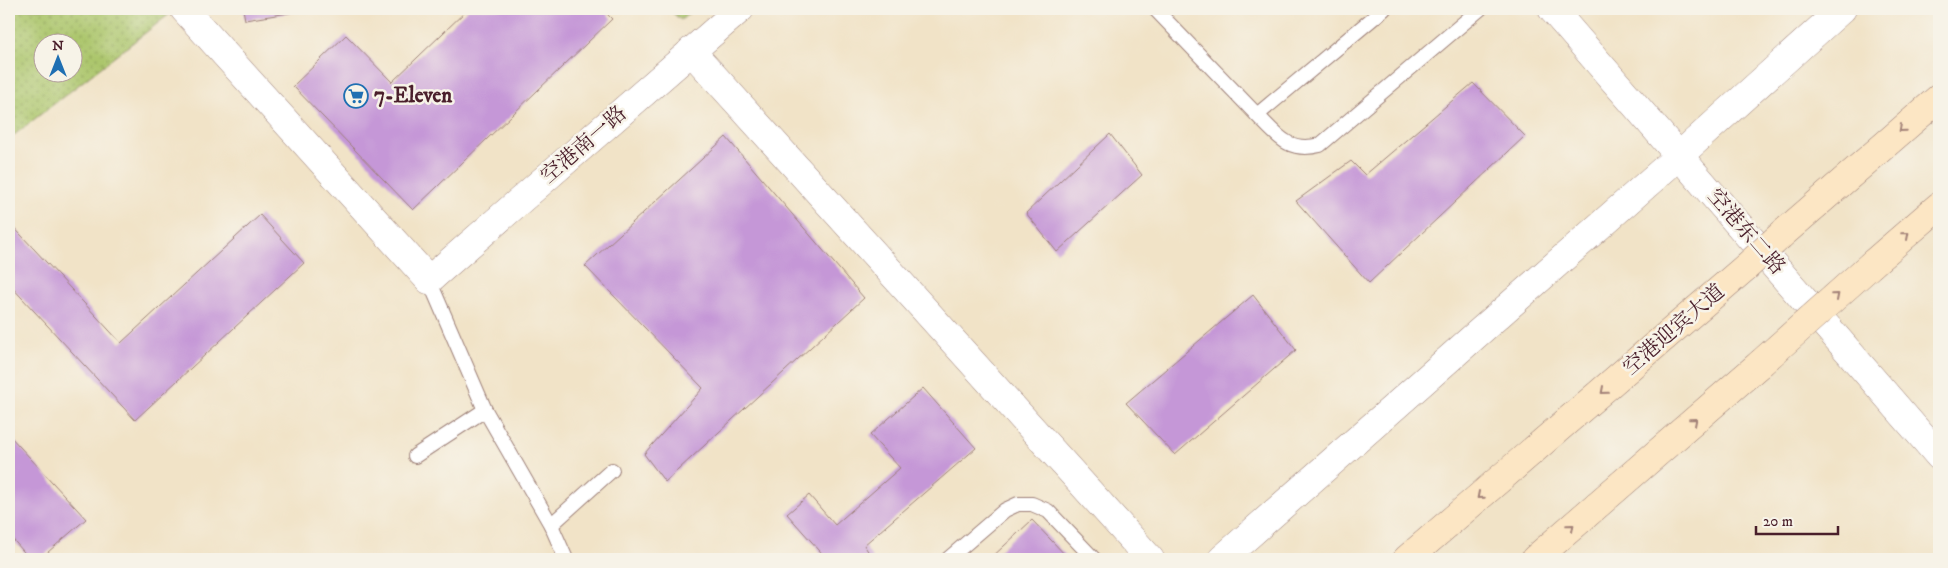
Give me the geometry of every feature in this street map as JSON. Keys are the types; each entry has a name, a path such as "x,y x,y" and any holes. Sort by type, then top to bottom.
{"main road":[{"name":"空港迎宾大道","path":"1406,559 1746,267 1939,98"},
{"path":"1535,559 1939,206"}],"street":[{"path":"184,9 428,280"},
{"name":"空港南一路","path":"428,280 740,9"},
{"name":"空港东二路","path":"1552,9 1939,456"},
{"path":"1222,559 1680,155 1842,9"},
{"path":"692,51 1150,559"}],"lane":[{"path":"1154,9 1285,143 1296,147 1308,148 1320,145 1480,9"},
{"path":"1257,115 1384,9"},
{"path":"428,280 485,410 551,525 566,559"},
{"path":"415,456 485,410"},
{"path":"551,525 612,470"},
{"path":"948,559 1005,510 1018,504 1032,504 1048,511 1094,559"}],"green space":[{"path":"9,9 176,9 9,139"},
{"path":"668,9 694,9 681,20"}],"building":[{"path":"243,9 307,9 307,10 245,20"},
{"path":"468,9 602,9 612,19 413,210 293,86 346,35 392,82"},
{"path":"1473,83 1525,136 1369,283 1296,201 1351,161 1365,175"},
{"path":"1110,134 1142,175 1057,252 1026,213"},
{"path":"726,137 864,298 665,482 644,454 703,388 585,266"},
{"path":"260,215 304,263 135,420 9,284 9,222 121,343"},
{"path":"1253,295 1296,350 1175,455 1126,403"},
{"path":"923,388 976,448 864,545 873,559 827,559 787,514 809,495 835,525 900,468 870,435"},
{"path":"9,435 86,519 40,559 30,559 9,535"},
{"path":"1032,520 1069,559 990,559"}],"place":[{"name":"7-Eleven","path":"356,96"}]}
